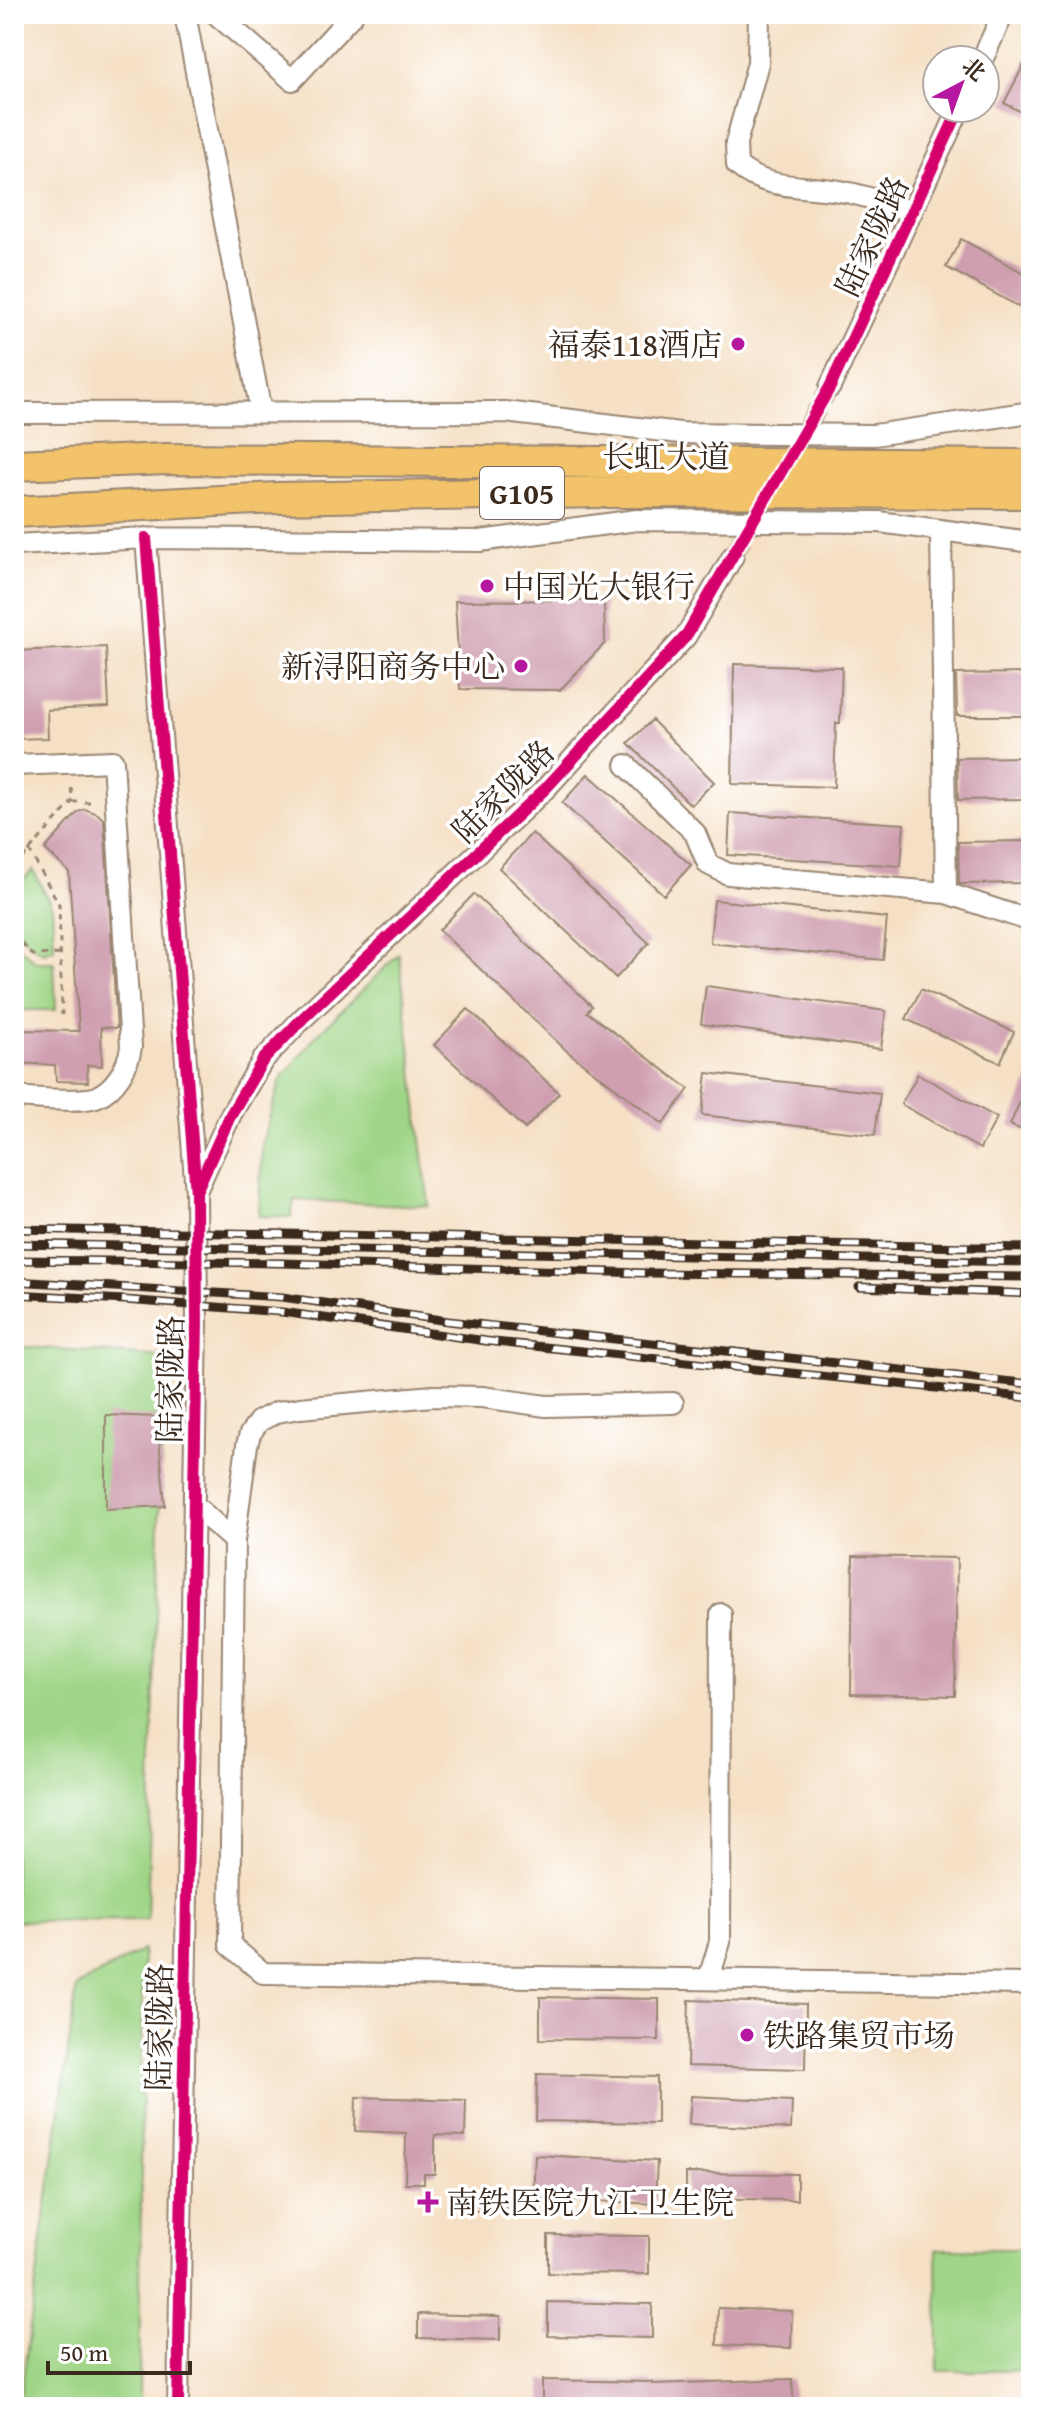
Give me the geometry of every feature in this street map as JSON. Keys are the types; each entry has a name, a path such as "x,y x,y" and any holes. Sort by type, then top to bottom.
{"highway":[{"name":"长虹大道","path":"14,465 168,459 1031,465"},
{"name":"长虹大道","path":"14,512 276,498 587,492 1031,493"}],"street":[{"path":"185,14 261,412"},
{"path":"216,14 292,80 353,14"},
{"path":"759,14 758,63 736,143 737,165 749,177 771,183 846,192 912,212"},
{"path":"989,44 1003,14"},
{"name":"陆家陇路","path":"830,387 953,124"},
{"path":"14,413 505,412 680,433 874,435 1031,412"},
{"path":"14,545 146,538 480,541 637,520 879,522 1031,542"},
{"path":"941,531 946,893"},
{"path":"146,538 196,1193"},
{"name":"陆家陇路","path":"178,2407 197,1322 196,1193 231,1114 263,1060 302,1019 546,788 686,636 733,556"},
{"path":"14,765 113,761 131,1033 130,1057 120,1077 96,1097 14,1097"},
{"path":"626,765 695,833 708,864 728,874 946,893 1031,921"},
{"path":"673,1403 546,1406 482,1397 433,1396 277,1412 259,1421 247,1445 234,1541 230,1945 263,1973 1031,1984"},
{"path":"194,1505 234,1541"},
{"path":"709,1978 720,1942 721,1614"}],"path":[{"path":"14,868 72,802 69,763"},
{"path":"72,802 116,802"},
{"path":"29,850 59,904 62,1015"},
{"path":"14,935 33,955 60,954"}],"green space":[{"path":"33,870 52,907 54,949 43,952 25,939 15,919 14,890"},
{"path":"14,942 36,962 54,962 56,1010 14,1010"},
{"path":"399,954 429,1206 294,1200 291,1217 259,1216 262,1143 280,1081 316,1036"},
{"path":"14,1346 164,1357 147,1920 14,1921"},
{"path":"143,1950 139,2407 19,2407 77,1986"},
{"path":"937,2249 1031,2249 1031,2371 938,2371"}],"building":[{"path":"1031,51 1031,117 1004,103"},
{"path":"961,239 1031,277 1031,295 1023,309 946,267"},
{"name":"新浔阳商务中心","path":"604,600 605,643 560,690 460,689 455,601"},
{"path":"106,647 109,707 47,710 48,738 14,739 14,651"},
{"path":"734,664 842,667 834,787 732,784"},
{"path":"1031,673 1031,716 957,716 956,674"},
{"path":"652,720 714,782 691,805 628,743"},
{"path":"1031,757 1031,799 958,800 957,758"},
{"path":"588,774 691,865 664,895 562,803"},
{"path":"85,809 104,820 117,1028 101,1027 102,1066 87,1065 88,1082 56,1081 55,1065 14,1063 14,1030 79,1031 69,872 45,849 78,812"},
{"path":"730,813 904,824 901,866 728,855"},
{"path":"532,833 649,943 616,978 499,868"},
{"path":"1031,841 1031,883 959,884 958,842"},
{"path":"474,894 592,1006 587,1012 689,1089 663,1124 568,1052 439,930"},
{"path":"714,900 887,918 883,960 710,943"},
{"path":"706,986 886,1011 881,1049 701,1024"},
{"path":"921,989 1014,1032 1000,1063 906,1019"},
{"path":"468,1009 559,1093 525,1129 434,1045"},
{"path":"707,1073 880,1093 875,1135 702,1115"},
{"path":"918,1074 997,1118 980,1149 901,1104"},
{"path":"1031,1075 1031,1134 1010,1125"},
{"path":"106,1415 157,1417 165,1506 106,1509"},
{"path":"853,1556 957,1558 955,1696 851,1694"},
{"path":"540,1997 659,1999 659,2040 540,2039"},
{"name":"铁路集贸市场","path":"689,2000 806,2004 805,2069 687,2066"},
{"path":"537,2074 657,2077 657,2123 536,2121"},
{"path":"691,2096 792,2101 791,2129 689,2124"},
{"path":"356,2097 466,2100 465,2136 435,2135 435,2174 424,2174 424,2183 405,2183 406,2133 355,2131"},
{"path":"535,2155 657,2161 655,2204 533,2198"},
{"path":"686,2173 797,2174 797,2200 686,2198"},
{"path":"505,2193 505,2211 472,2211 472,2194"},
{"path":"548,2235 649,2236 649,2274 548,2273"},
{"path":"548,2302 652,2304 652,2338 548,2336"},
{"path":"718,2308 792,2311 791,2348 717,2345"},
{"path":"418,2314 500,2316 500,2340 418,2338"},
{"path":"792,2379 794,2407 542,2407 542,2380 652,2384"}],"tunnel":[{"path":"733,556 830,387"}],"railway":[{"path":"14,1229 1031,1248"},
{"path":"14,1244 1031,1262"},
{"path":"14,1260 282,1263 647,1273 1031,1277"},
{"path":"14,1281 282,1297 448,1321 1031,1384"},
{"path":"859,1287 1031,1294"},
{"path":"14,1294 282,1312 486,1341 1031,1398"}],"cycle path":[{"path":"197,1189 231,1114 263,1060 302,1019 546,788 686,636 830,387 953,124"},
{"path":"146,538 196,1193 197,1322 178,2407"}],"place":[{"name":"福泰118酒店","path":"738,344"},
{"name":"中国光大银行","path":"487,586"},
{"name":"新浔阳商务中心","path":"521,666"},
{"name":"铁路集贸市场","path":"747,2035"},
{"name":"南铁医院九江卫生院","path":"428,2202"}]}
